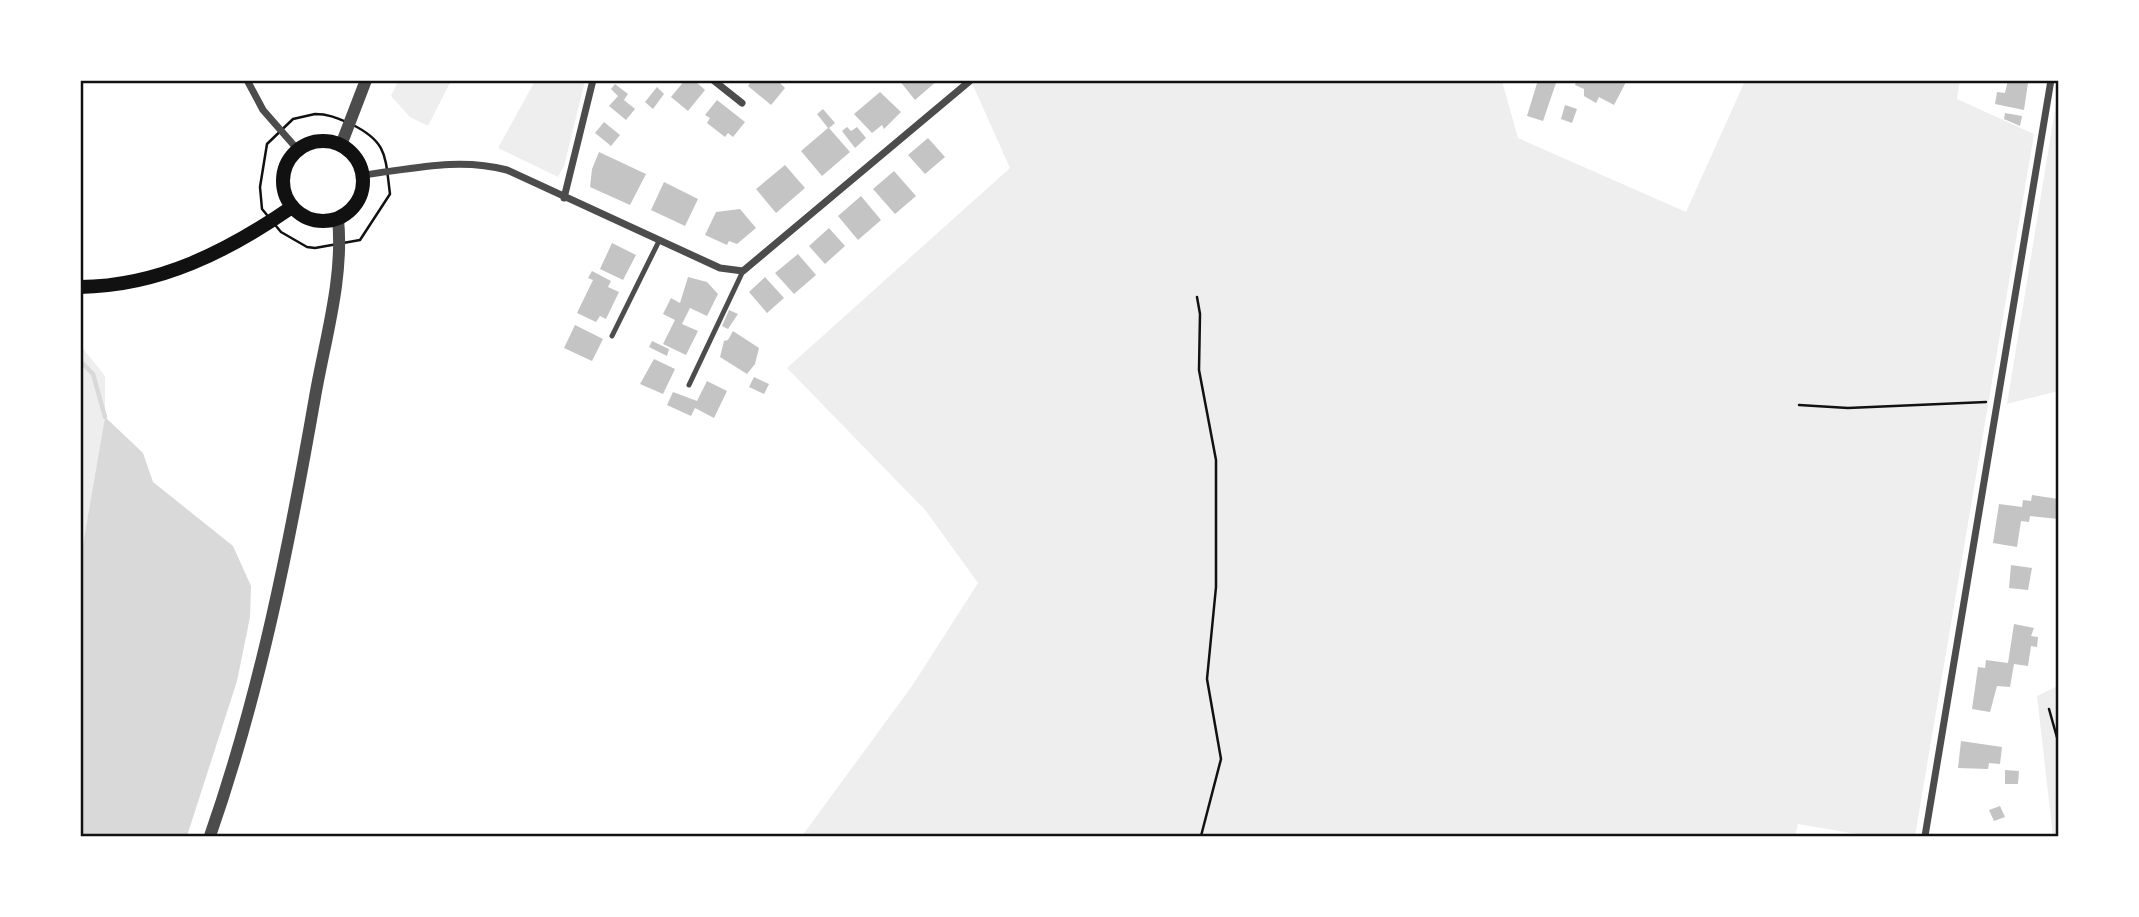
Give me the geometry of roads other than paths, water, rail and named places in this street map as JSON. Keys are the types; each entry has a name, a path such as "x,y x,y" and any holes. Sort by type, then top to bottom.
{"main road":[{"path":"319,141 341,145 359,163 363,175 358,201 338,219 313,220 292,207 283,184 284,171 298,149 319,141"},
{"path":"80,287 128,283 214,256 292,207"}],"street":[{"path":"247,80 263,110 298,149"},
{"path":"341,145 366,80"},
{"path":"564,198 593,80"},
{"path":"713,80 742,103"},
{"path":"363,175 460,162 487,164 507,170 720,268 743,271 971,80"},
{"path":"1925,836 2051,80"},
{"path":"211,836 245,728 286,560 334,293 340,243 338,219"}],"lane":[{"path":"612,336 659,240"},
{"path":"689,385 743,271"}],"waterway":[{"path":"80,361 93,374 105,417"}]}
